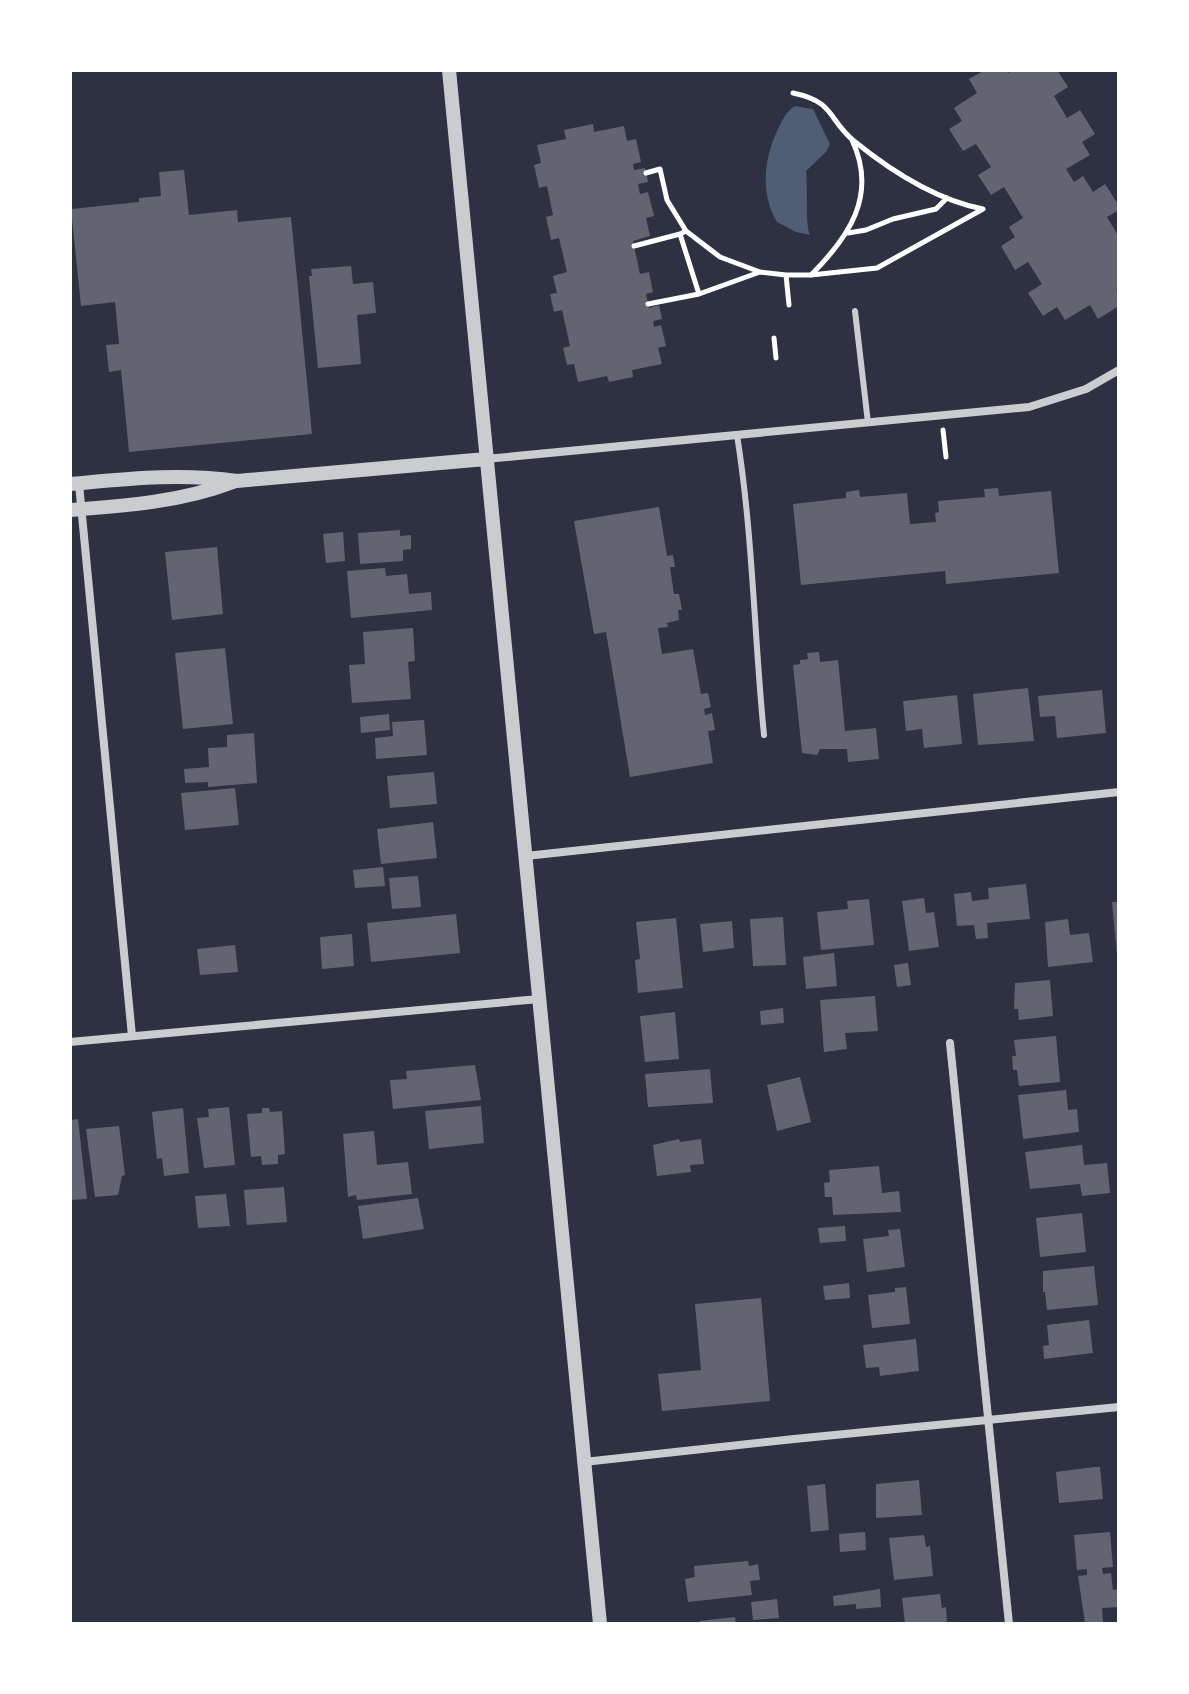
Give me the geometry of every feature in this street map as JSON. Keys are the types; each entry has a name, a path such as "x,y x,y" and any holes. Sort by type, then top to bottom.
{"street":[{"path":"449,70 600,1624"},
{"path":"132,1036 75,484 161,476 200,476 237,481 1029,407 1086,389 1119,370"},
{"path":"76,510 165,501 205,493 237,481"},
{"path":"526,856 1119,792"},
{"path":"70,1042 539,999"},
{"path":"950,1043 1009,1624"},
{"path":"584,1462 1119,1407"}],"lane":[{"path":"855,311 868,423"},
{"path":"737,435 754,588 764,735"}],"path":[{"path":"634,246 683,233 720,257 760,272 811,275 877,268 983,209 947,198 912,181 851,139 824,106 793,93"},
{"path":"811,275 847,233 859,204 860,165 851,139"},
{"path":"646,173 660,169 667,200 683,233 699,294"},
{"path":"847,233 936,209 947,198"},
{"path":"648,304 699,294 760,272"},
{"path":"786,275 789,305"},
{"path":"774,338 776,358"},
{"path":"942,429 946,457"}],"water":[{"path":"795,106 813,109 830,144 806,171 810,235 777,222 766,188 767,165 773,142 784,117"}],"building":[{"path":"985,70 1007,70 1008,73 1013,70 1057,70 1068,87 1054,96 1067,118 1080,110 1095,134 1082,142 1090,155 1066,169 1074,182 1083,176 1093,192 1105,184 1119,206 1119,210 1107,217 1119,237 1119,288 1116,289 1119,306 1098,319 1090,305 1065,320 1057,307 1043,316 1028,293 1042,284 1028,262 1015,270 1001,246 1015,237 1009,227 1023,218 1004,187 991,195 978,175 991,167 976,144 963,151 949,129 962,121 954,108 977,93 969,79"},
{"path":"593,124 594,132 624,126 627,141 636,139 641,162 633,164 634,170 645,168 648,182 638,184 640,194 648,192 654,216 646,218 650,236 633,241 640,274 649,272 653,292 646,294 649,308 659,305 662,319 653,321 654,327 661,325 666,346 658,348 662,364 632,370 633,377 609,382 607,376 578,382 574,364 567,365 563,348 570,346 562,310 554,312 550,294 557,293 553,276 567,272 559,238 551,240 546,217 553,215 547,186 539,188 534,165 541,163 537,145 566,139 564,130"},
{"path":"184,170 189,215 237,210 238,222 291,217 312,434 129,452 121,370 109,372 106,345 119,344 115,302 81,306 71,209 139,202 139,198 161,196 159,172"},
{"path":"351,266 353,284 373,282 376,313 357,315 361,364 318,368 309,276 312,276 311,269"},
{"path":"998,488 999,496 1051,491 1059,573 946,584 945,571 801,585 793,504 846,498 846,492 859,490 860,497 907,493 910,524 936,522 938,501 985,497 984,489"},
{"path":"659,507 667,556 673,555 675,567 670,567 674,594 679,594 682,610 678,610 679,620 667,623 668,627 658,628 662,654 693,649 701,694 708,693 711,707 704,709 705,715 712,713 715,730 708,731 713,763 630,777 606,632 594,634 574,521"},
{"path":"400,530 400,536 411,535 411,549 403,550 403,561 360,564 358,533"},
{"path":"343,532 345,561 326,563 323,534"},
{"path":"217,547 223,614 172,620 165,552"},
{"path":"385,568 386,576 407,574 409,594 431,592 432,610 351,618 347,571"},
{"path":"413,628 415,661 408,662 411,699 352,703 349,665 365,664 363,632"},
{"path":"225,648 233,724 183,729 175,653"},
{"path":"819,652 820,662 838,660 845,731 876,728 879,759 848,762 847,749 820,749 817,755 802,753 793,665 808,659 807,653"},
{"path":"1028,688 1034,741 978,745 973,694"},
{"path":"1102,690 1106,733 1057,738 1055,716 1040,717 1038,696"},
{"path":"957,695 962,744 924,748 922,729 906,731 903,701"},
{"path":"389,714 390,730 361,733 360,717"},
{"path":"424,720 427,755 376,759 375,738 393,736 392,722"},
{"path":"254,733 257,783 208,787 208,782 185,783 184,769 209,767 208,748 227,747 227,735"},
{"path":"434,772 437,804 390,808 387,776"},
{"path":"235,788 239,825 185,830 181,793"},
{"path":"433,822 437,858 381,864 377,829"},
{"path":"383,867 385,886 355,888 353,870"},
{"path":"418,876 421,907 392,909 389,878"},
{"path":"1026,884 1030,919 987,923 988,938 976,939 974,925 957,926 954,894 971,892 972,901 989,899 988,888"},
{"path":"924,898 926,913 934,912 939,947 909,951 902,901"},
{"path":"869,899 874,945 821,950 817,912 848,909 847,901"},
{"path":"1112,902 1119,902 1119,955 1117,955"},
{"path":"456,914 460,953 371,962 367,923"},
{"path":"783,917 786,965 753,966 750,919"},
{"path":"676,918 683,988 638,993 635,960 640,959 636,922"},
{"path":"1068,919 1070,935 1089,933 1093,962 1048,967 1045,922"},
{"path":"732,921 734,948 703,952 700,924"},
{"path":"352,934 354,966 322,969 320,937"},
{"path":"235,945 238,972 200,975 197,949"},
{"path":"834,953 837,986 806,989 803,957"},
{"path":"908,963 911,985 897,987 894,965"},
{"path":"1050,980 1053,1016 1019,1020 1018,1009 1014,1009 1015,983"},
{"path":"875,996 878,1031 845,1033 847,1049 824,1052 820,1000"},
{"path":"783,1008 784,1023 761,1025 760,1011"},
{"path":"675,1012 679,1059 645,1062 640,1016"},
{"path":"1056,1036 1060,1082 1019,1086 1017,1070 1013,1070 1012,1056 1016,1056 1014,1040"},
{"path":"475,1065 481,1100 393,1109 390,1080 407,1079 406,1071"},
{"path":"710,1069 713,1103 648,1107 645,1074"},
{"path":"800,1077 811,1122 777,1131 767,1085"},
{"path":"1066,1090 1068,1110 1077,1109 1079,1132 1023,1139 1018,1095"},
{"path":"481,1106 484,1143 429,1149 425,1111"},
{"path":"229,1107 235,1165 204,1168 197,1118 209,1117 208,1109"},
{"path":"183,1108 189,1173 164,1176 162,1158 157,1159 152,1112"},
{"path":"262,1108 269,1108 270,1112 282,1111 285,1154 278,1155 278,1164 262,1165 261,1156 251,1157 247,1114 262,1113"},
{"path":"78,1119 87,1199 70,1200 70,1120"},
{"path":"119,1126 125,1175 122,1176 118,1195 95,1197 86,1129"},
{"path":"374,1131 377,1165 408,1162 412,1194 357,1200 356,1195 348,1197 343,1134"},
{"path":"679,1139 680,1142 701,1139 704,1164 690,1165 691,1172 657,1176 653,1145"},
{"path":"1082,1145 1084,1165 1107,1163 1110,1193 1082,1196 1080,1184 1030,1189 1025,1152"},
{"path":"879,1166 882,1193 899,1191 901,1212 833,1215 832,1197 825,1197 824,1183 830,1182 829,1170"},
{"path":"284,1187 287,1222 247,1225 244,1190"},
{"path":"226,1194 230,1226 198,1228 195,1196"},
{"path":"418,1198 424,1229 363,1239 358,1206"},
{"path":"1082,1213 1086,1252 1040,1257 1036,1218"},
{"path":"845,1226 846,1241 820,1243 818,1228"},
{"path":"900,1229 905,1267 867,1272 863,1239 889,1236 888,1230"},
{"path":"1094,1266 1098,1305 1047,1310 1043,1271"},
{"path":"849,1283 850,1298 825,1300 823,1286"},
{"path":"906,1287 910,1324 872,1328 868,1295 895,1292 895,1288"},
{"path":"761,1298 770,1401 662,1411 658,1374 701,1370 695,1304"},
{"path":"1089,1320 1093,1353 1044,1359 1043,1346 1049,1345 1047,1325"},
{"path":"916,1339 919,1371 880,1376 879,1367 866,1368 863,1345"},
{"path":"1100,1467 1103,1499 1059,1503 1056,1472"},
{"path":"919,1480 922,1515 876,1518 876,1484"},
{"path":"825,1484 829,1530 811,1532 807,1486"},
{"path":"865,1532 866,1550 840,1552 839,1534"},
{"path":"1110,1532 1113,1567 1102,1568 1103,1574 1111,1573 1113,1590 1119,1589 1119,1607 1102,1608 1103,1622 1085,1623 1078,1576 1087,1575 1087,1569 1077,1570 1074,1535"},
{"path":"924,1535 926,1547 930,1546 933,1576 894,1580 889,1538"},
{"path":"748,1561 749,1566 758,1564 760,1580 750,1581 752,1595 688,1602 685,1579 695,1577 694,1566"},
{"path":"880,1589 881,1607 856,1609 856,1604 834,1606 833,1596"},
{"path":"940,1594 942,1608 946,1607 947,1624 905,1624 902,1598"},
{"path":"777,1599 779,1618 753,1620 751,1602"},
{"path":"735,1617 736,1624 700,1624 700,1621"}]}
